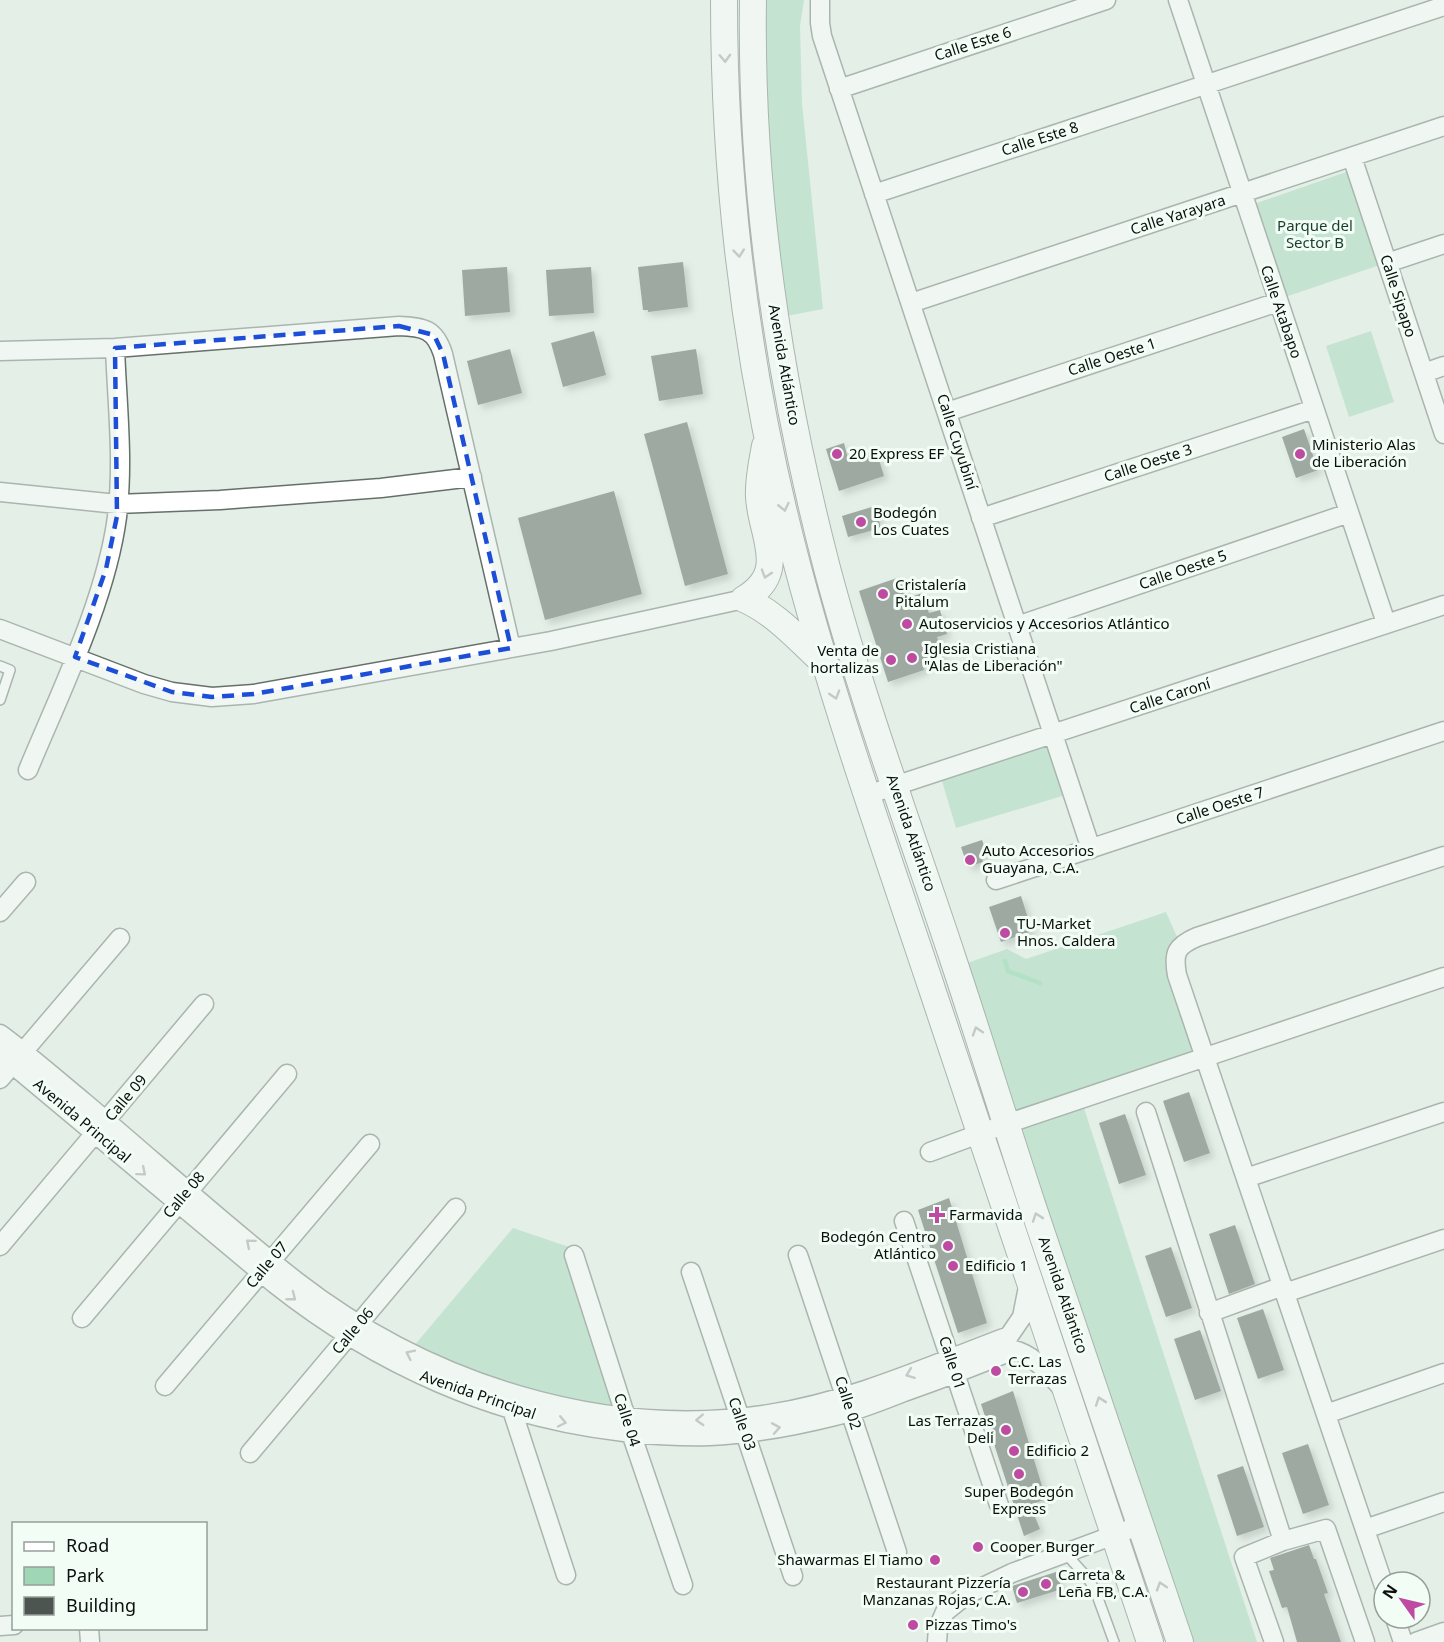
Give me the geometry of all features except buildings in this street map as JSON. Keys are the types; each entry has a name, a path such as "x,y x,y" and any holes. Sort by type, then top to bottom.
{"main road":[{"name":"Avenida Atlántico","path":"724,0 726,100 735,217 747,320 768,434 796,563 867,795 1150,1642"},
{"name":"Avenida Atlántico","path":"753,0 758,169 769,271 785,380 827,569 864,692 1006,1124 1180,1642"},
{"path":"744,599 758,591 763,584 770,558 759,495 759,482 768,434"},
{"path":"744,599 770,614 826,665"}],"street":[{"name":"Calle Cuyubiní","path":"820,0 822,36 1091,849"},
{"name":"Calle Este 6","path":"840,89 1106,0"},
{"name":"Calle Atabapo","path":"1178,0 1386,624"},
{"name":"Calle Este 8","path":"874,194 1444,6"},
{"name":"Calle Yarayara","path":"911,303 1444,126"},
{"name":"Calle Sipapo","path":"1352,157 1444,434"},
{"path":"1387,263 1444,244"},
{"name":"Calle Oeste 1","path":"947,412 1278,302"},
{"path":"0,351 115,348 399,326 415,327 434,335 439,341 443,354 511,648"},
{"path":"28,770 75,657 106,569 117,516 119,453 115,348"},
{"path":"1424,373 1444,366"},
{"name":"Calle Oeste 3","path":"981,518 1314,409"},
{"path":"0,492 117,504 220,500 381,488 472,477"},
{"name":"Calle Oeste 5","path":"1017,626 1349,513"},
{"path":"0,629 144,684 172,692 212,698 254,694 511,648 744,599"},
{"name":"Calle Caroní","path":"867,795 1444,605"},
{"name":"Calle Oeste 7","path":"996,880 1444,731"},
{"path":"1379,1570 1177,975 1175,958 1180,946 1197,937 1444,856"},
{"path":"0,912 26,882"},
{"path":"0,1079 12,1057 120,938"},
{"path":"930,1152 1006,1124 1444,977"},
{"name":"Calle 09","path":"0,1246 204,1004"},
{"name":"Avenida Principal","path":"0,1035 12,1057 101,1127 266,1266 316,1296 353,1330 477,1381 515,1402 580,1409 628,1424 693,1421 743,1425 779,1412 849,1403 1012,1343"},
{"name":"Calle 08","path":"82,1318 287,1074"},
{"path":"1146,1112 1282,1541"},
{"path":"1246,1178 1444,1112"},
{"name":"Calle 07","path":"165,1386 370,1144"},
{"name":"Calle 06","path":"250,1453 456,1209"},
{"name":"Calle 01","path":"904,1221 999,1505"},
{"path":"1209,1313 1444,1239"},
{"name":"Calle 04","path":"573,1255 683,1585"},
{"name":"Calle 02","path":"798,1255 897,1552"},
{"name":"Calle 03","path":"691,1272 793,1576"},
{"path":"1029,1282 1022,1317 1012,1343 1034,1359 1065,1391"},
{"path":"1326,1414 1444,1373"},
{"path":"515,1402 566,1575"},
{"path":"1365,1529 1444,1502"},
{"path":"937,1642 940,1620 953,1604 974,1591 1065,1552 1141,1525"},
{"path":"1274,1642 1244,1557 1282,1541 1326,1529 1365,1642"},
{"path":"1416,1642 1444,1632"}],"lane":[{"path":"0,666 10,670 0,700"},
{"path":"1065,1552 1095,1590 1114,1642"}],"highlighted area":[{"path":"399,326 434,335 443,354 511,648 254,694 212,697 172,692 75,657 106,569 117,516 115,348"}],"green space":[{"path":"753,0 804,0 800,26 802,103 823,309 776,318"},
{"name":"Parque del Sector B","path":"1349,171 1380,265 1285,297 1251,205"},
{"path":"1371,331 1394,402 1349,417 1326,346"},
{"path":"1052,734 1072,793 956,828 939,771"},
{"path":"1166,912 1181,946 1177,951 1205,1057 1081,1099 1257,1642 1180,1642 956,967 1007,949 1026,959"},
{"path":"513,1228 572,1248 625,1416 600,1413 408,1353"}],"waterway":[{"path":"1005,961 1008,971 1040,983"}],"place":[{"name":"20 Express EF","path":"837,454"},
{"name":"Ministerio Alas de Liberación","path":"1300,454"},
{"name":"Bodegón Los Cuates","path":"861,522"},
{"name":"Cristalería Pitalum","path":"883,594"},
{"name":"Autoservicios y Accesorios Atlántico","path":"907,624"},
{"name":"Iglesia Cristiana \"Alas de Liberación\"","path":"912,658"},
{"name":"Venta de hortalizas","path":"891,660"},
{"name":"Auto Accesorios Guayana, C.A.","path":"970,860"},
{"name":"TU-Market Hnos. Caldera","path":"1005,933"},
{"name":"Farmavida","path":"937,1215"},
{"name":"Bodegón Centro Atlántico","path":"948,1246"},
{"name":"Edificio 1","path":"953,1266"},
{"name":"C.C. Las Terrazas","path":"996,1371"},
{"name":"Las Terrazas Deli","path":"1006,1430"},
{"name":"Edificio 2","path":"1014,1451"},
{"name":"Super Bodegón Express","path":"1019,1474"},
{"name":"Cooper Burger","path":"978,1547"},
{"name":"Shawarmas El Tiamo","path":"935,1560"},
{"name":"Carreta & Leña FB, C.A.","path":"1046,1584"},
{"name":"Restaurant Pizzería Manzanas Rojas, C.A.","path":"1023,1592"},
{"name":"Pizzas Timo's","path":"913,1625"}]}
